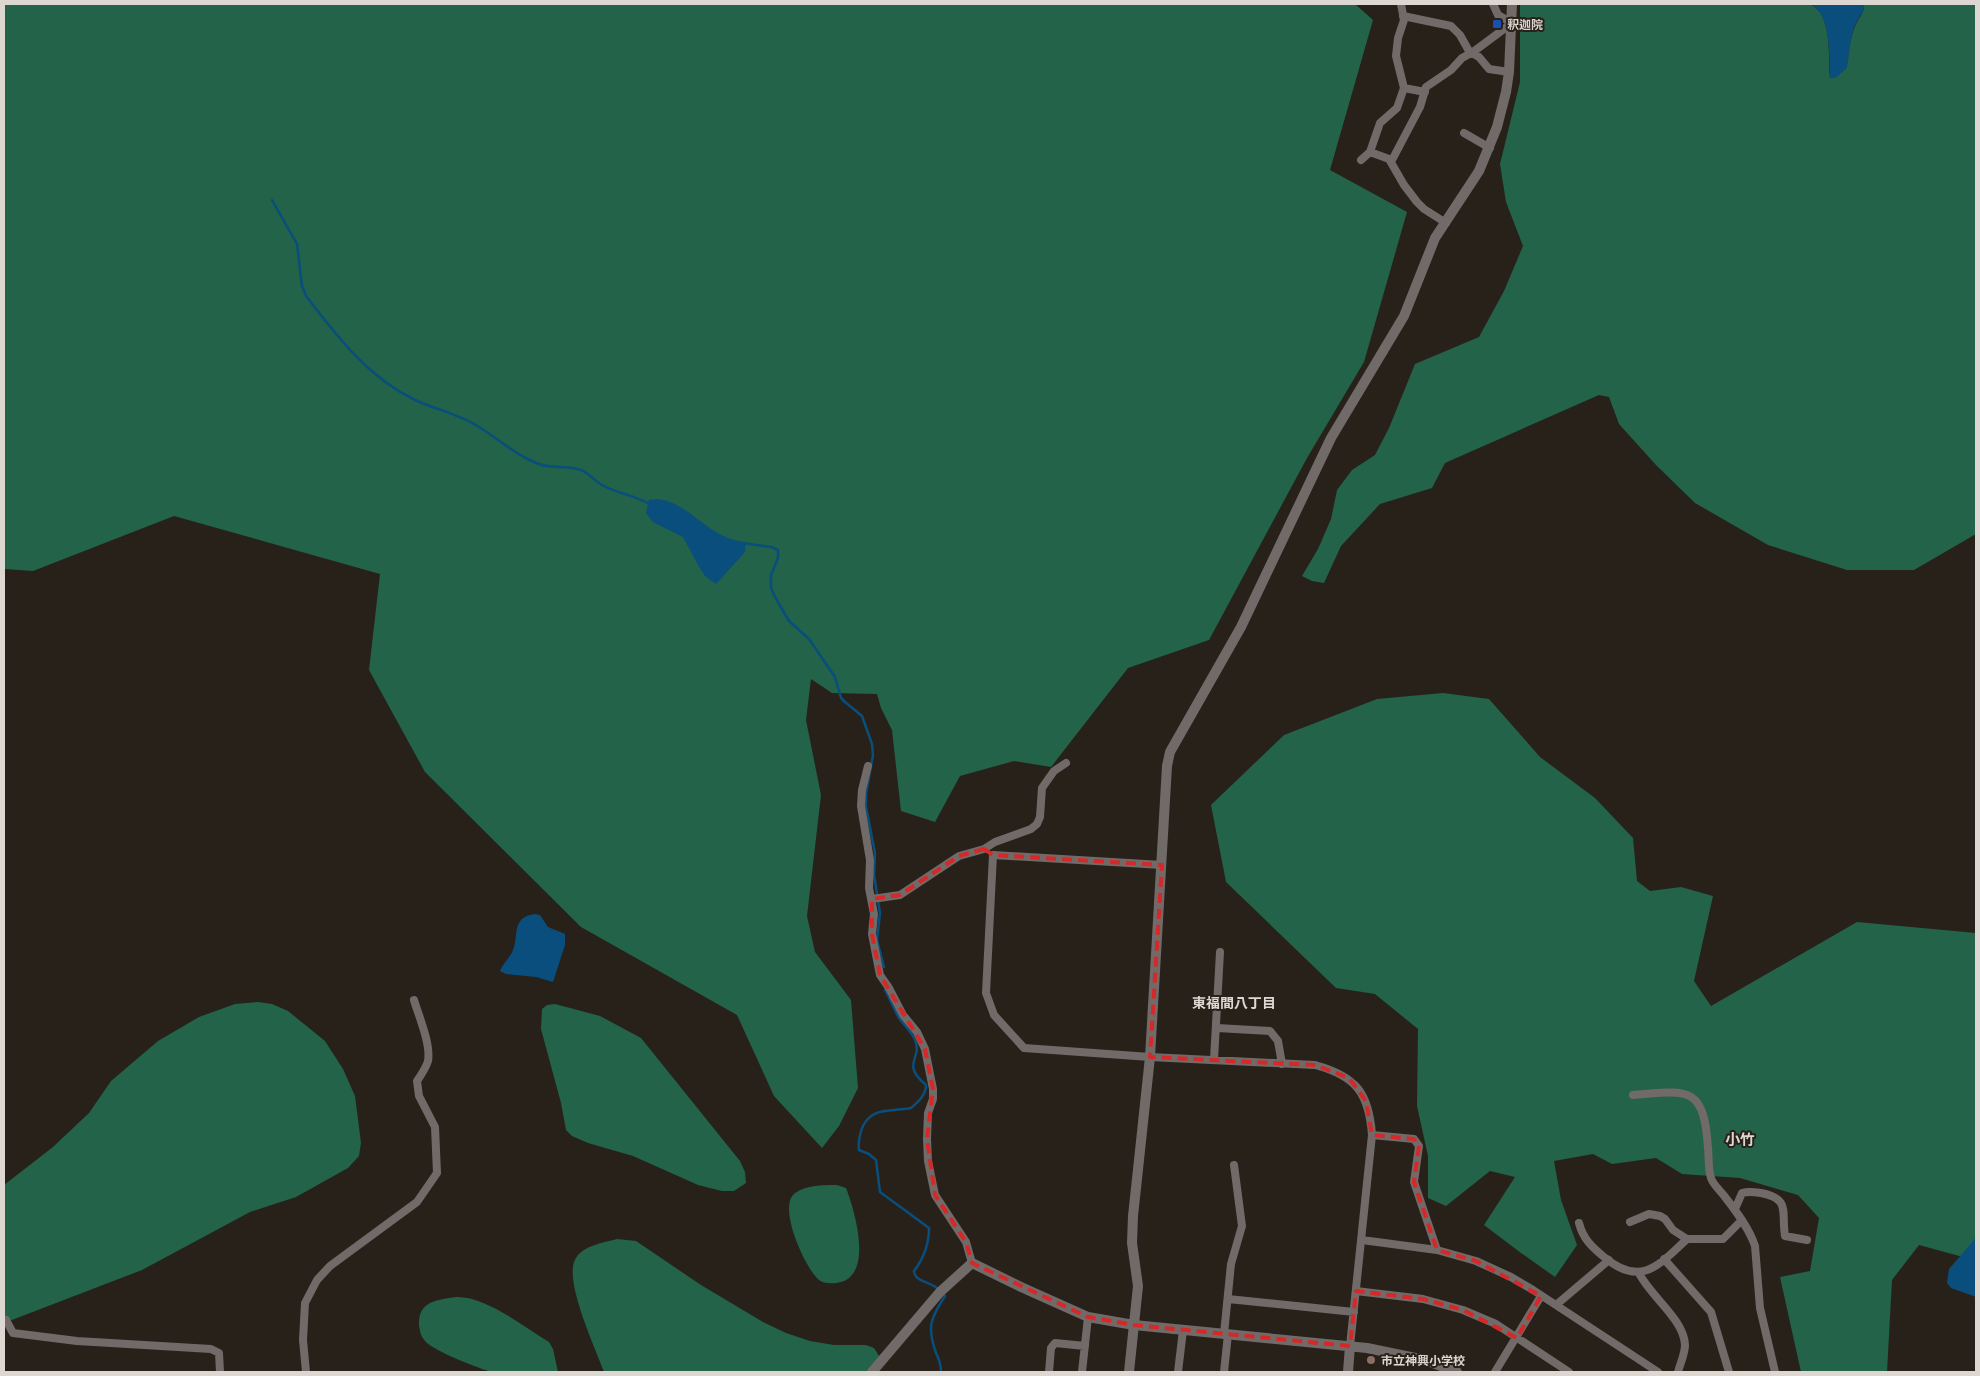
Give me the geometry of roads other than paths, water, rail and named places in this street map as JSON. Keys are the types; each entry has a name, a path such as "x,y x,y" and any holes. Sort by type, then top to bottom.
{"street":[{"path":"1361,160 1370,152 1380,123 1398,108 1404,88 1396,56 1398,38 1404,20 1401,4"},
{"path":"1493,4 1498,15 1512,23"},
{"path":"1129,1372 1138,1286 1132,1232 1150,1057 1167,766 1170,752 1241,627 1331,438 1404,316 1435,238 1479,171 1490,148 1509,72 1512,4"},
{"path":"1403,16 1451,26 1460,35 1469,50 1489,69 1509,72"},
{"path":"1391,162 1420,108 1426,87 1450,70 1462,58 1512,23"},
{"path":"1404,88 1425,92"},
{"path":"1464,133 1490,148"},
{"path":"1370,152 1391,162 1404,185 1417,202 1424,209 1446,222"},
{"path":"872,899 900,895 959,856 984,849 995,842 1031,829 1037,824 1040,817 1042,788 1054,771 1066,763"},
{"path":"868,766 862,790 861,806 870,860 868,880 874,914 872,934 880,975 903,1014 917,1032 925,1049 933,1089 933,1099 928,1113 927,1139 928,1161 934,1195 966,1242 972,1263 1020,1287 1088,1317 1183,1330 1350,1346 1406,1355 1457,1372"},
{"path":"984,849 993,855 1162,864"},
{"path":"993,855 986,993 994,1015 1024,1048 1150,1057 1315,1065 1349,1078 1357,1087 1366,1101 1371,1116 1372,1135 1348,1372"},
{"path":"1214,1060 1220,952"},
{"path":"306,1372 303,1340 305,1303 317,1280 330,1266 417,1202 437,1174 435,1127 420,1096 417,1082 426,1068 428,1048 414,1000"},
{"path":"1217,1028 1270,1031 1278,1040 1282,1064"},
{"path":"1632,1095 1677,1092 1690,1096 1703,1109 1707,1124 1711,1180 1735,1210 1752,1237 1755,1246 1760,1308 1775,1372"},
{"path":"1372,1135 1414,1139 1419,1146 1414,1182 1437,1250"},
{"path":"1224,1372 1231,1264 1242,1226 1234,1165"},
{"path":"1735,1210 1742,1192 1748,1191 1776,1196 1782,1203 1785,1236 1807,1240"},
{"path":"1630,1222 1649,1214 1660,1216 1665,1219 1673,1230 1687,1239 1723,1239 1741,1220"},
{"path":"1579,1223 1584,1239 1608,1260 1618,1267 1639,1273 1649,1270 1664,1260 1687,1239"},
{"path":"1362,1240 1437,1250 1476,1261 1511,1277 1658,1372"},
{"path":"1556,1305 1608,1260"},
{"path":"1664,1260 1711,1312 1729,1372"},
{"path":"872,1372 940,1292 972,1263"},
{"path":"1639,1273 1677,1324 1683,1336 1685,1347 1678,1372"},
{"path":"1356,1291 1423,1299 1463,1310 1496,1324 1569,1372"},
{"path":"1495,1372 1541,1296"},
{"path":"1228,1298 1354,1312"},
{"path":"1082,1372 1088,1317"},
{"path":"6,1320 14,1333 77,1341 211,1349 219,1353 220,1372"},
{"path":"1178,1372 1183,1330"},
{"path":"1050,1372 1051,1348 1055,1343 1085,1346"}],"water":[{"path":"1810,4 1864,4 1853,30 1847,68 1835,78 1830,78 1826,26 1817,9"},
{"path":"658,499 681,507 721,535 746,542 745,552 716,584 705,576 683,537 653,522 646,513 649,500"},
{"path":"540,915 548,927 565,934 565,945 553,982 536,977 506,974 500,971 513,950 519,923 527,916"},
{"path":"1976,1235 1976,1297 1951,1288 1947,1283 1949,1269 1974,1240"}],"waterway":[{"path":"272,200 297,244 302,286 306,296 341,340 382,380 415,400 474,424 530,460 554,467 581,470 608,488 651,505"},
{"path":"742,543 771,547 778,550 778,558 771,575 771,588 775,597 789,621 809,639 835,677 841,698 862,716 872,744 873,755 866,794 866,807 875,853 874,875 880,913 877,940 884,967"},
{"path":"885,990 899,1018 915,1040 917,1046 913,1066 914,1071 918,1078 926,1085 926,1089 921,1098 911,1108 881,1112 869,1117 861,1131 859,1150 869,1154 876,1160 880,1192 929,1228 925,1251 914,1271 917,1278 939,1290"},
{"path":"941,1372 931,1330 933,1317 945,1296 943,1294"}],"place":[{"name":"釈迦院","path":"1497,24"},
{"name":"市立神興小学校","path":"1371,1360"}],"district":[{"name":"東福間八丁目","path":"1234,1003"},
{"name":"小竹","path":"1740,1139"}]}
